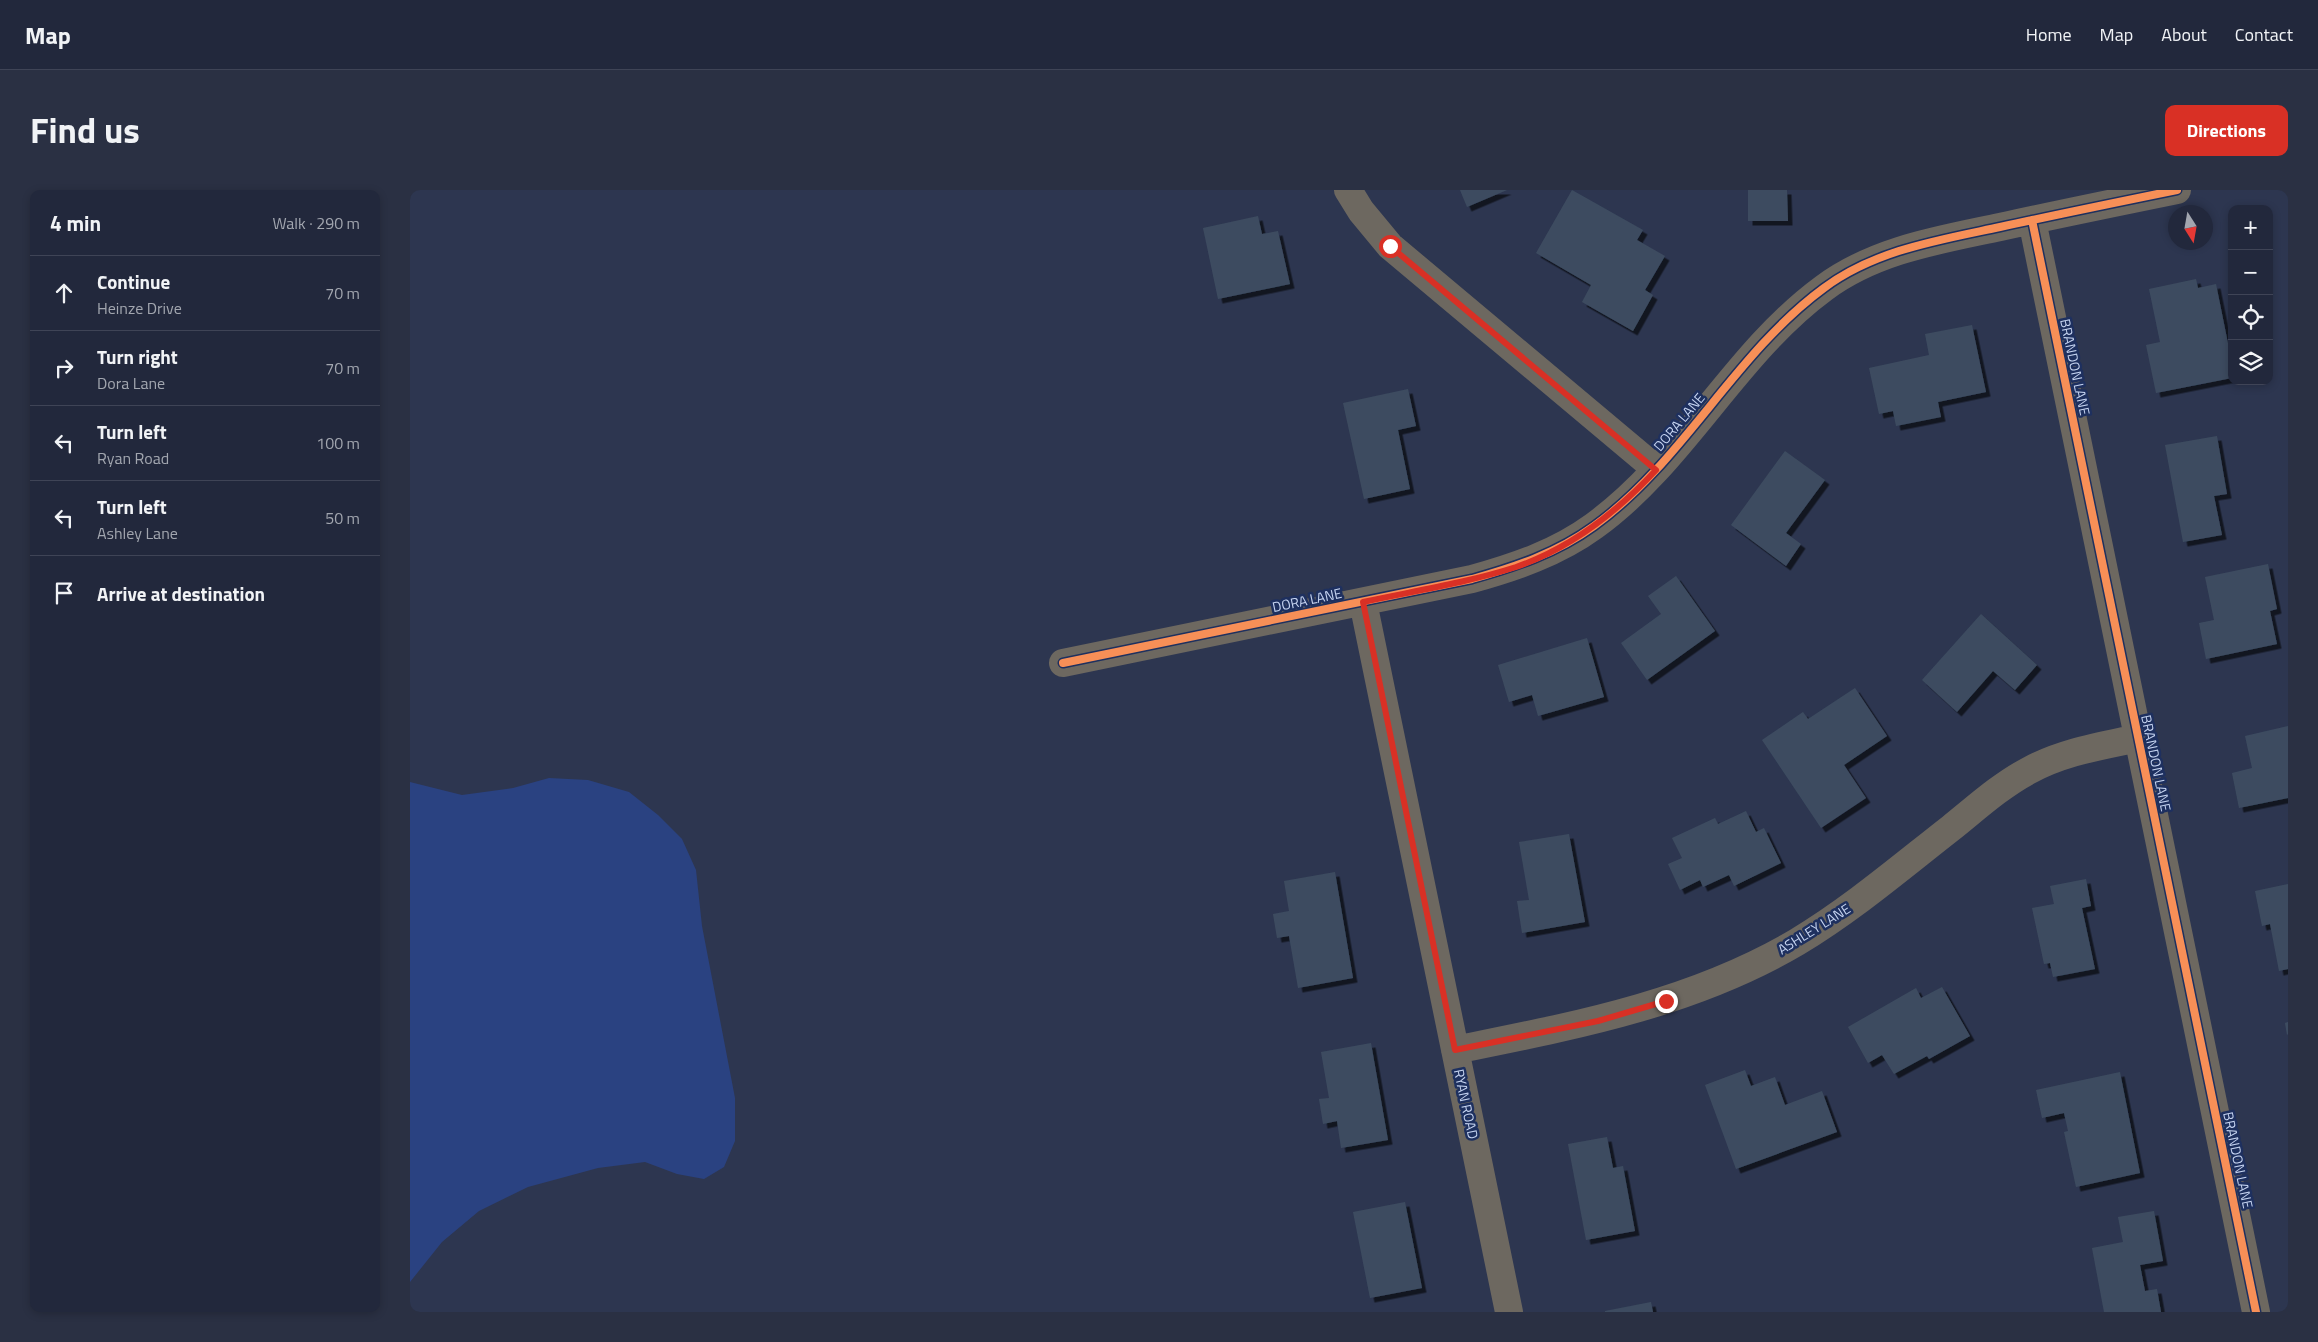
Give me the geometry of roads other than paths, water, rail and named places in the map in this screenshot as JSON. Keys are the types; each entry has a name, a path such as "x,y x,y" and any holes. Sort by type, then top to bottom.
{"street":[{"path":"1348,190 1361,211 1390,246 1656,470"},
{"name":"DORA LANE","path":"1063,663 1472,579 1517,566 1569,542 1615,510 1656,470 1757,349 1787,317 1825,287 1868,263 1913,246 2177,190"},
{"name":"BRANDON LANE","path":"2032,220 2256,1312"},
{"name":"RYAN ROAD","path":"1363,602 1509,1312"},
{"name":"ASHLEY LANE","path":"1455,1050 1598,1021 1666,1001 1733,975 1796,942 1856,903 1996,792 2028,771 2064,755 2138,738"}],"water":[{"path":"549,778 588,780 629,792 658,815 682,839 696,870 702,926 735,1098 735,1141 724,1167 704,1179 677,1174 645,1162 598,1168 528,1187 479,1211 442,1242 410,1282 410,782 462,795 513,788"}]}
